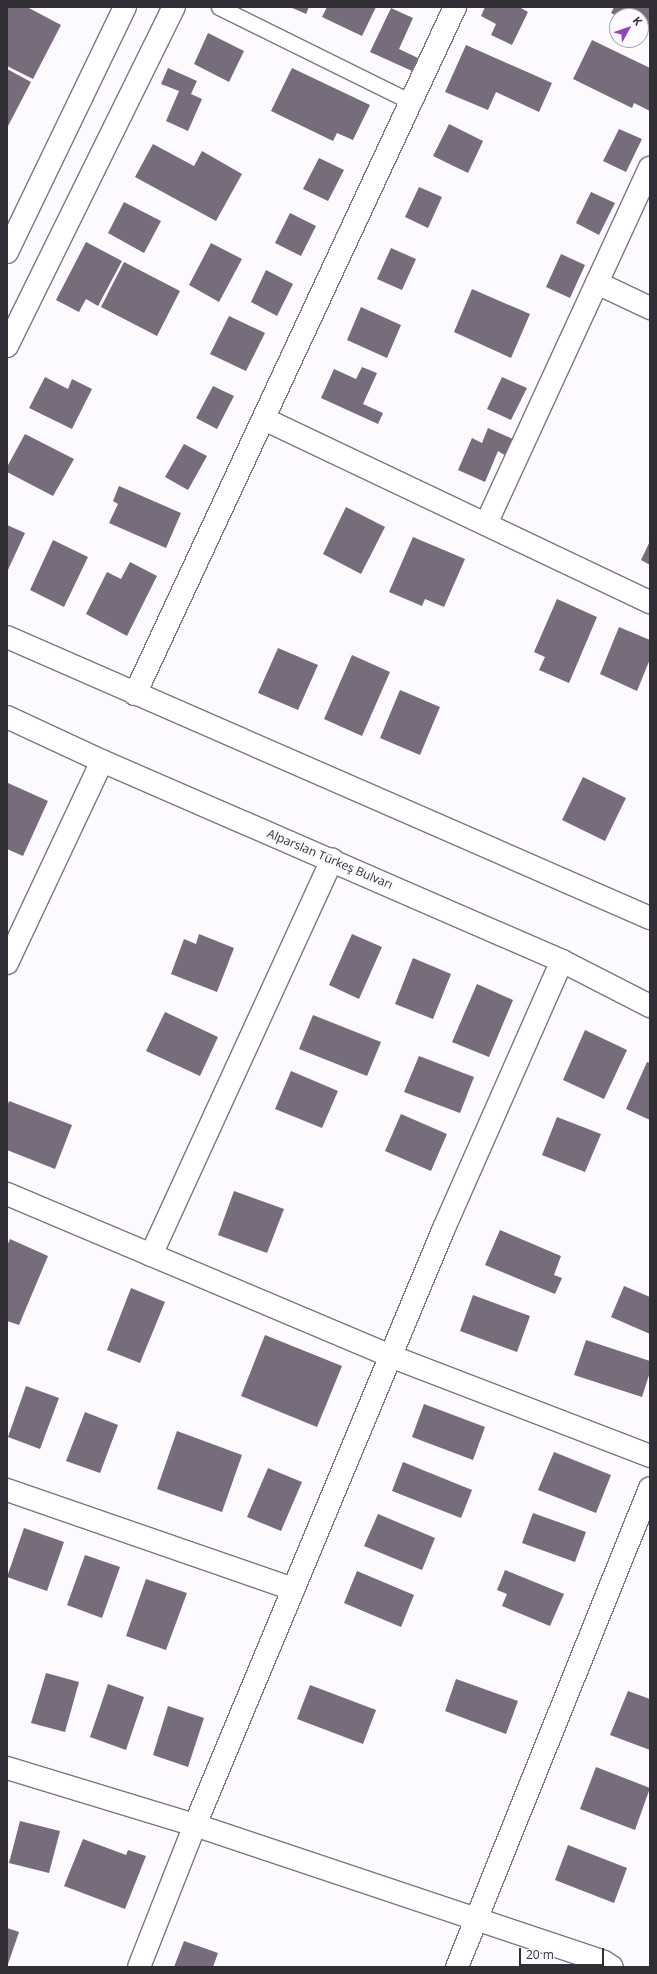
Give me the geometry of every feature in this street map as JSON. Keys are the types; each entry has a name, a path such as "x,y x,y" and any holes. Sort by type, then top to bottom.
{"street":[{"path":"8,247 125,7"},
{"path":"7,346 174,7"},
{"path":"135,694 455,7"},
{"path":"486,524 650,168"},
{"path":"597,283 650,308"},
{"path":"264,419 650,602"},
{"path":"7,637 650,918"},
{"name":"Alparslan Türkeş Bulvarı","path":"7,717 102,761 332,859 562,961 650,1006"},
{"path":"7,963 102,761"},
{"path":"151,1255 332,859"},
{"path":"139,1967 195,1825 390,1356 562,961"},
{"path":"7,1194 390,1356 650,1456"},
{"path":"457,1967 650,1488"},
{"path":"7,1490 293,1589"},
{"path":"7,1768 195,1825 604,1962 612,1967"}],"lane":[{"path":"219,7 411,102"}],"building":[{"path":"7,7 27,7 61,25 33,79 7,66"},
{"path":"290,7 309,7 306,14"},
{"path":"327,7 376,7 362,36 322,17"},
{"path":"485,7 519,7 528,12 512,45 491,35 496,24 481,16"},
{"path":"650,7 650,32 649,8 614,8"},
{"path":"391,8 413,18 399,49 418,58 412,71 370,52"},
{"path":"208,33 244,51 229,82 194,64"},
{"path":"592,40 650,68 650,111 634,103 632,108 573,79"},
{"path":"466,45 552,83 539,112 496,92 488,110 445,92"},
{"path":"168,68 197,81 191,94 202,99 188,131 166,121 179,91 161,84"},
{"path":"292,68 370,105 353,140 337,133 333,141 271,111"},
{"path":"7,69 31,82 7,128"},
{"path":"449,124 483,141 468,173 433,156"},
{"path":"619,129 642,139 626,172 603,161"},
{"path":"153,144 194,166 202,151 242,174 216,221 135,177"},
{"path":"319,158 344,170 328,201 303,189"},
{"path":"419,187 442,197 428,228 405,217"},
{"path":"591,192 615,203 599,235 576,223"},
{"path":"124,202 161,221 144,253 108,233"},
{"path":"290,213 316,226 301,256 275,243"},
{"path":"86,242 122,261 98,306 86,299 79,312 56,300"},
{"path":"211,243 242,259 219,302 189,285"},
{"path":"391,248 416,259 402,290 377,279"},
{"path":"561,254 585,265 570,298 546,287"},
{"path":"124,262 180,291 157,336 101,307"},
{"path":"266,270 293,284 277,316 251,302"},
{"path":"472,289 530,314 511,358 454,332"},
{"path":"361,307 401,325 387,358 347,340"},
{"path":"229,316 265,333 246,371 210,354"},
{"path":"362,367 377,373 363,404 383,413 378,424 321,398 334,369 356,379"},
{"path":"45,377 68,389 72,379 92,389 72,429 29,408"},
{"path":"502,377 527,388 511,420 487,409"},
{"path":"213,386 234,396 217,429 196,418"},
{"path":"488,428 513,439 506,456 498,451 485,482 458,470 472,438 482,443"},
{"path":"25,434 74,459 53,496 7,472 7,467"},
{"path":"184,444 207,456 188,490 165,477"},
{"path":"119,486 181,513 166,548 109,523 118,504 113,501"},
{"path":"346,507 385,527 361,574 323,554"},
{"path":"7,525 25,533 7,572"},
{"path":"413,537 465,559 444,607 425,599 422,606 389,592"},
{"path":"53,540 88,557 64,607 30,590"},
{"path":"650,541 650,565 641,560"},
{"path":"130,562 157,576 127,636 86,614 107,572 121,579"},
{"path":"557,599 597,617 569,683 539,670 545,657 534,652"},
{"path":"619,627 650,640 650,659 637,691 600,674"},
{"path":"278,648 318,665 298,710 258,693"},
{"path":"352,655 390,672 362,736 324,719"},
{"path":"400,690 440,707 420,755 380,738"},
{"path":"583,777 626,798 605,841 562,820"},
{"path":"8,783 48,801 23,856 7,849"},
{"path":"199,934 234,948 217,992 171,974 184,939 196,944"},
{"path":"352,934 382,947 359,999 329,985"},
{"path":"413,958 451,974 433,1019 395,1004"},
{"path":"477,984 513,1000 489,1057 452,1042"},
{"path":"165,1012 218,1037 200,1076 146,1051"},
{"path":"313,1015 381,1042 367,1076 299,1049"},
{"path":"585,1030 627,1050 604,1099 563,1080"},
{"path":"419,1056 474,1077 460,1113 404,1092"},
{"path":"647,1062 650,1063 650,1120 626,1109"},
{"path":"291,1071 338,1091 322,1128 275,1109"},
{"path":"9,1101 72,1125 55,1169 7,1150 7,1107"},
{"path":"401,1114 447,1134 431,1171 385,1151"},
{"path":"557,1117 601,1134 585,1172 542,1155"},
{"path":"234,1191 284,1209 267,1253 218,1235"},
{"path":"500,1230 561,1256 554,1275 562,1278 555,1294 485,1265"},
{"path":"10,1239 48,1256 19,1325 7,1321 7,1246"},
{"path":"624,1286 650,1297 650,1334 611,1317"},
{"path":"131,1288 165,1302 140,1363 107,1350"},
{"path":"473,1295 530,1316 517,1352 460,1331"},
{"path":"265,1335 342,1366 317,1427 241,1396"},
{"path":"586,1340 650,1361 650,1372 642,1397 574,1375"},
{"path":"26,1386 59,1398 40,1449 8,1437"},
{"path":"424,1404 485,1427 473,1460 412,1437"},
{"path":"85,1412 118,1425 100,1473 66,1461"},
{"path":"177,1431 242,1455 222,1512 157,1489"},
{"path":"554,1452 611,1475 596,1513 538,1490"},
{"path":"403,1462 472,1490 461,1518 392,1491"},
{"path":"268,1468 302,1482 281,1531 247,1517"},
{"path":"533,1513 586,1532 575,1562 522,1543"},
{"path":"378,1514 435,1538 422,1570 364,1546"},
{"path":"24,1528 64,1542 47,1591 7,1577"},
{"path":"85,1555 120,1567 102,1618 67,1605"},
{"path":"505,1570 564,1594 550,1626 502,1606 507,1594 497,1590"},
{"path":"357,1571 414,1595 401,1627 344,1603"},
{"path":"146,1579 187,1593 166,1650 126,1636"},
{"path":"46,1673 79,1682 65,1732 31,1723"},
{"path":"456,1679 518,1701 506,1734 445,1711"},
{"path":"108,1684 144,1697 126,1750 90,1737"},
{"path":"310,1685 376,1710 363,1744 297,1719"},
{"path":"628,1691 650,1699 650,1750 610,1735"},
{"path":"168,1706 204,1718 188,1767 153,1755"},
{"path":"596,1767 650,1788 635,1830 580,1809"},
{"path":"20,1821 60,1831 49,1873 9,1863"},
{"path":"83,1839 126,1855 128,1850 146,1856 125,1909 64,1886"},
{"path":"568,1845 627,1868 614,1903 555,1880"},
{"path":"7,1928 19,1932 7,1967"},
{"path":"184,1941 218,1953 213,1967 174,1967"}]}
